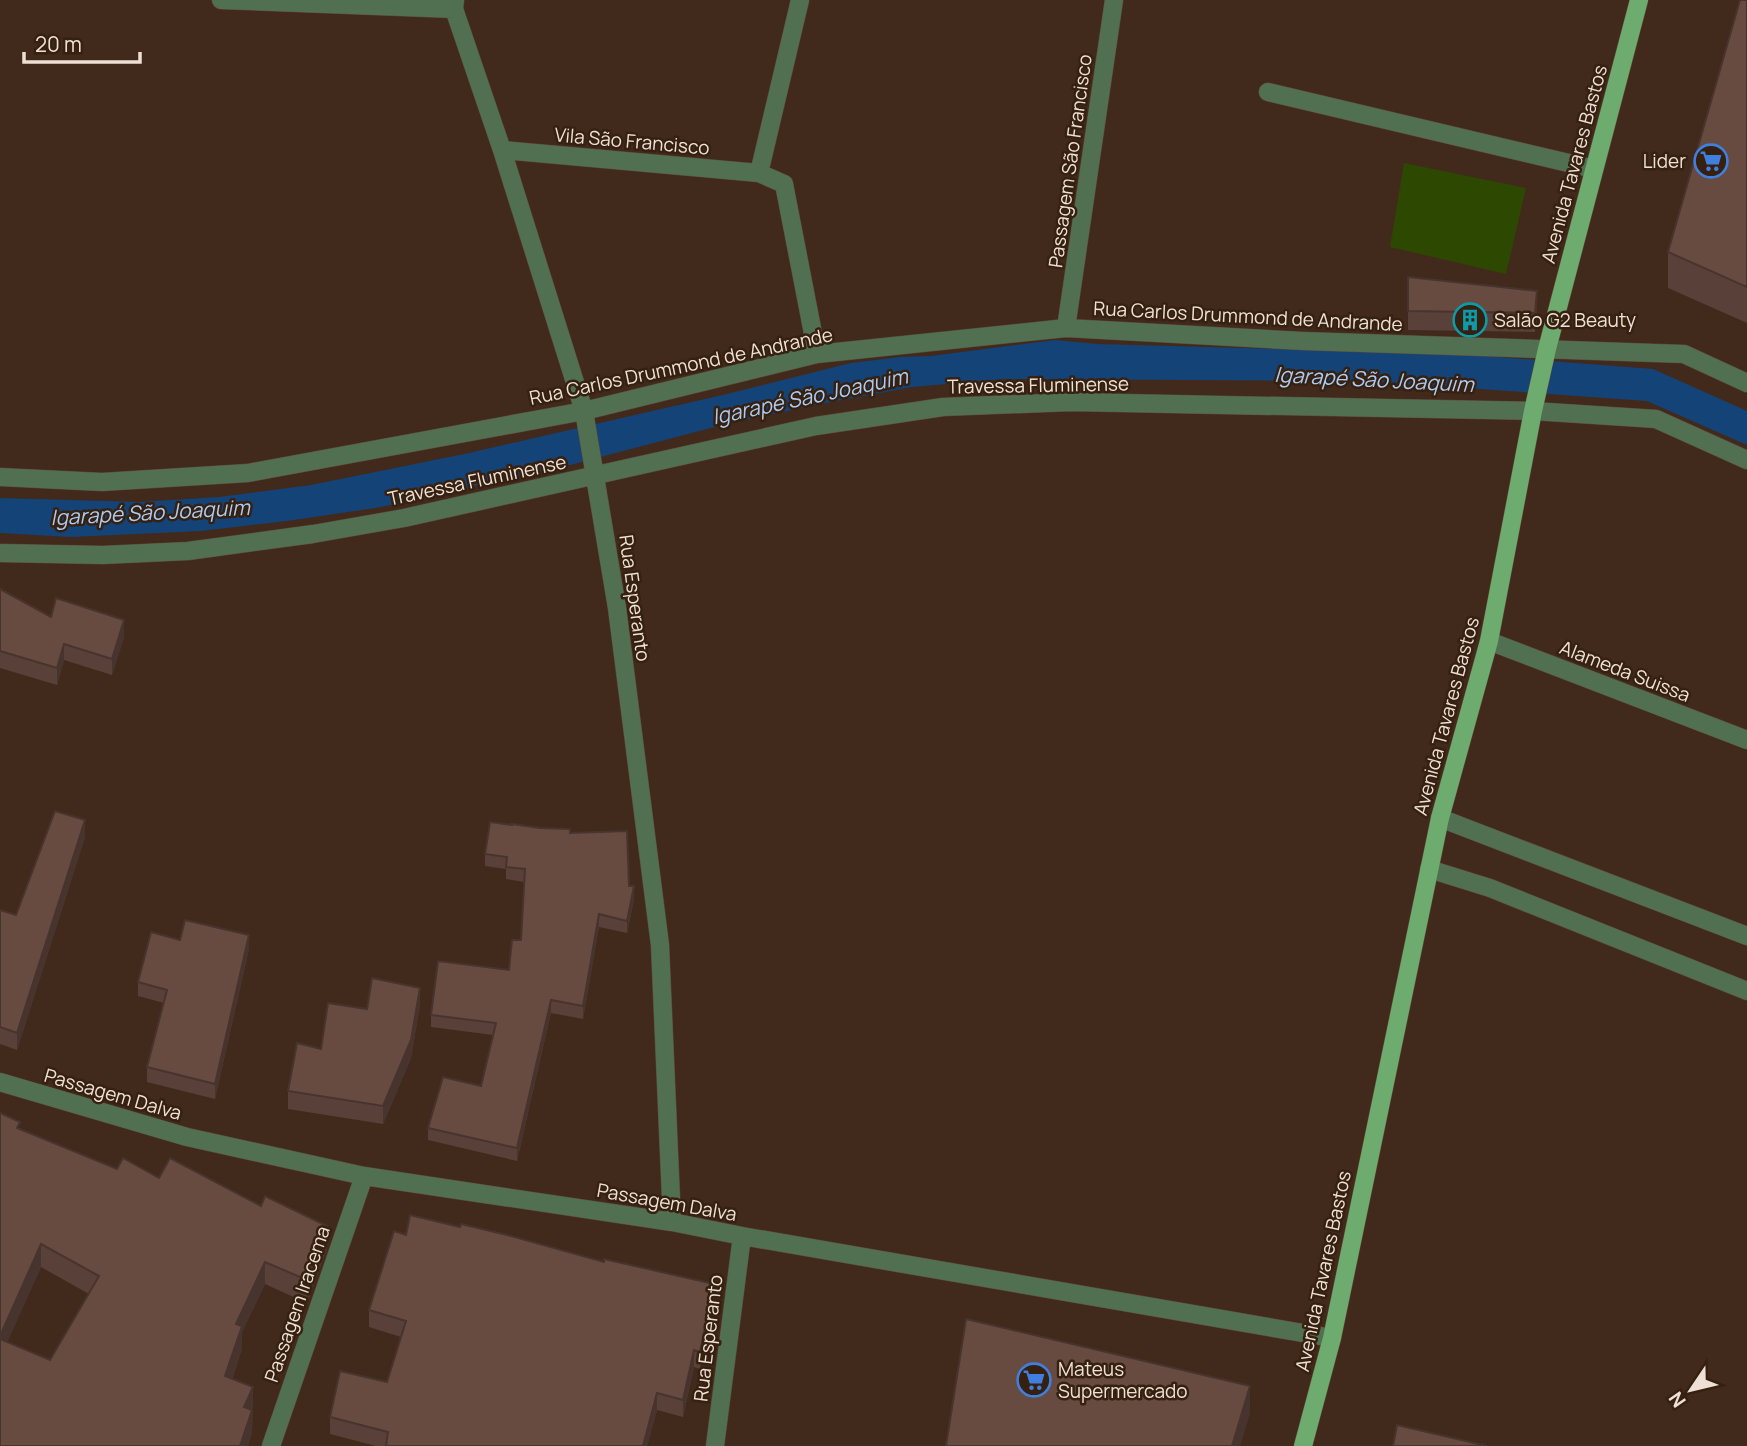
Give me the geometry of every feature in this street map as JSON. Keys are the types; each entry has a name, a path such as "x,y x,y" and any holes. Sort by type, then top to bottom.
{"main road":[{"name":"Avenida Tavares Bastos","path":"1303,1446 1332,1338 1440,818 1489,641 1546,354 1639,0"}],"street":[{"path":"221,0 455,5"},
{"path":"758,173 800,0"},
{"name":"Passagem São Francisco","path":"1066,328 1114,0"},
{"name":"Rua Esperanto","path":"455,5 585,416 617,608 660,945 672,1222"},
{"path":"1268,92 1594,169"},
{"name":"Vila São Francisco","path":"502,150 758,173 784,184 817,354"},
{"name":"Rua Carlos Drummond de Andrande","path":"0,477 102,482 248,473 585,416 817,354 1066,328 1546,354 1684,354 1747,383"},
{"name":"Travessa Fluminense","path":"0,552 103,555 188,551 313,534 404,518 594,469 816,426 943,407 1072,402 1534,407 1656,419 1747,460"},
{"name":"Alameda Suissa","path":"1489,641 1747,740"},
{"path":"1440,818 1747,936"},
{"path":"1429,869 1490,888 1747,991"},
{"name":"Passagem Dalva","path":"0,1082 187,1138 364,1176 672,1222 1332,1338"},
{"name":"Passagem Iracema","path":"271,1446 364,1176"},
{"name":"Rua Esperanto","path":"715,1446 742,1236"}],"green space":[{"path":"1404,163 1526,188 1506,274 1390,247"}],"water":[{"name":"Igarapé São Joaquim","path":"1055,340 1097,344 1458,354 1653,369 1747,411 1747,445 1647,401 1369,381 1005,379 912,387 820,404 722,425 570,465 375,508 201,531 71,537 0,533 0,498 140,502 219,497 311,485 469,453 851,363"}],"building":[{"path":"1740,0 1747,0 1747,287 1668,252"},
{"path":"1408,277 1537,291 1535,313 1408,311"},
{"path":"0,589 51,617 56,598 124,620 112,659 64,644 57,668 0,651"},
{"path":"55,811 85,820 17,1033 0,1027 0,910 16,915"},
{"path":"490,822 570,829 570,833 627,831 629,886 634,886 627,921 599,914 583,1006 551,1000 517,1148 428,1128 443,1077 481,1086 496,1023 431,1015 438,961 509,970 512,940 521,940 525,869 506,867 507,857 485,854"},
{"path":"185,920 249,935 215,1084 147,1067 167,990 138,982 151,932 180,940"},
{"path":"372,978 420,988 411,1040 383,1106 288,1091 297,1043 321,1049 328,1003 367,1009"},
{"path":"0,1113 20,1122 17,1128 117,1169 123,1158 159,1178 170,1158 261,1206 265,1196 327,1226 307,1280 265,1262 236,1324 242,1326 225,1376 253,1387 244,1407 252,1410 240,1446 0,1446 0,1339 50,1360 99,1276 41,1244 0,1336"},
{"path":"410,1215 507,1235 604,1262 604,1259 714,1284 700,1352 694,1350 683,1400 657,1393 643,1446 386,1446 388,1432 330,1417 340,1371 387,1382 406,1321 369,1310 394,1231 406,1235"},
{"name":"Mateus Supermercado","path":"966,1319 1250,1386 1232,1446 946,1446"},
{"path":"1397,1425 1487,1446 1393,1446"}],"place":[{"name":"Lider","path":"1711,161"},
{"name":"Salão G2 Beauty","path":"1470,320"},
{"name":"Mateus Supermercado","path":"1034,1380"}]}
